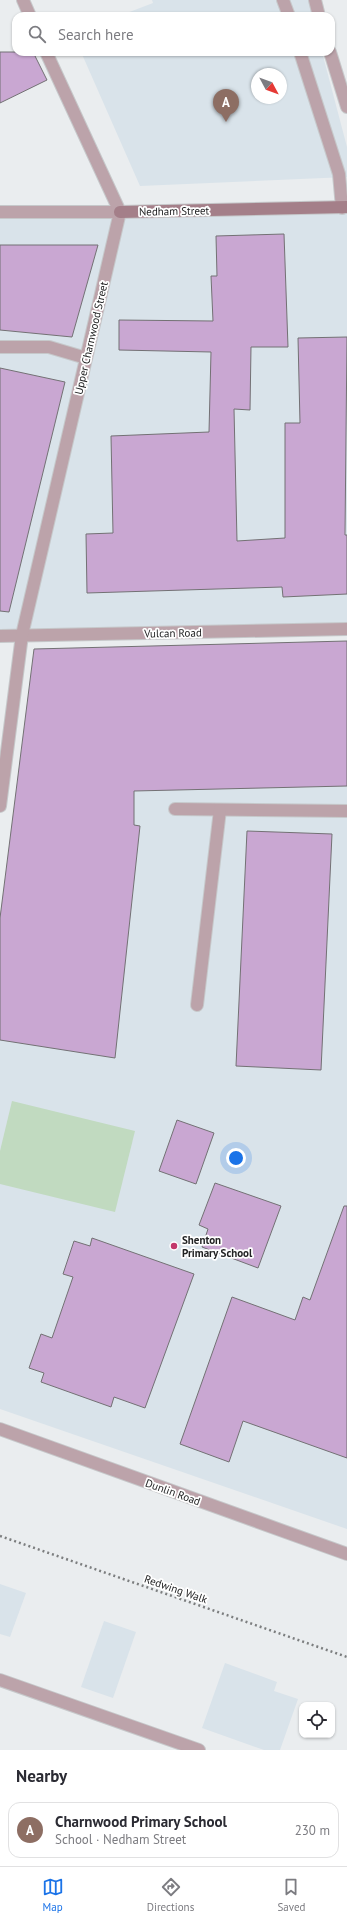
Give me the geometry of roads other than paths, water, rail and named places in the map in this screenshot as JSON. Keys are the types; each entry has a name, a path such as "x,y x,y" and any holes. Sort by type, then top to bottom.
{"street":[{"path":"23,0 28,12"},
{"path":"284,0 288,12"},
{"path":"315,0 318,12"},
{"path":"48,56 120,212"},
{"path":"301,56 339,174 345,208"},
{"path":"331,56 347,107"},
{"name":"Nedham Street","path":"0,212 120,212 345,208"},
{"name":"Upper Charnwood Street","path":"0,806 22,635 120,212"},
{"path":"0,346 49,347 86,358"},
{"name":"Vulcan Road","path":"0,636 347,629"},
{"path":"175,809 347,811"},
{"path":"197,1005 220,810"},
{"name":"Dunlin Road","path":"0,1429 347,1554"},
{"path":"0,1680 199,1750"}],"place":[{"name":"Charnwood Primary School","path":"226,122"},
{"name":"Shenton Primary School","path":"174,1246"}]}
